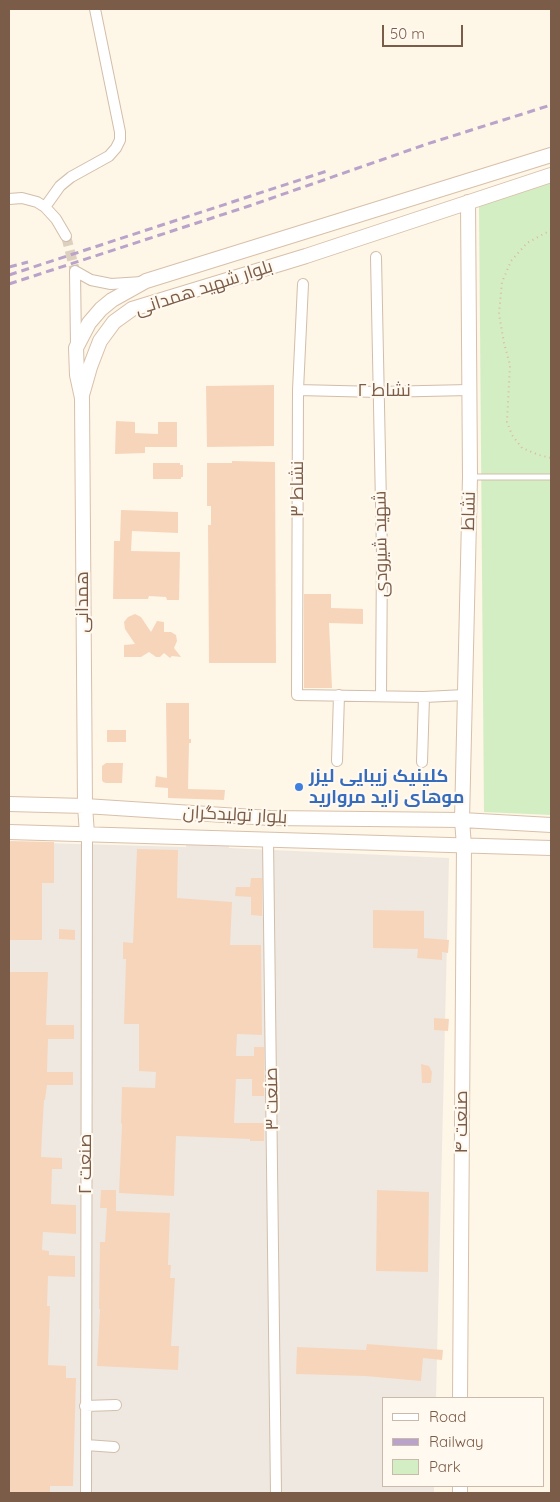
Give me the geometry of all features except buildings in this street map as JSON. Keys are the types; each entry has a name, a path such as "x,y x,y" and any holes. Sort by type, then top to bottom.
{"main road":[{"name":"بلوار شهید همدانی","path":"82,398 77,375 76,348 89,322 112,300 146,281 551,155"},
{"name":"بلوار شهید همدانی","path":"82,398 90,367 100,341 114,322 132,309 551,175"},
{"name":"نشاط","path":"462,820 470,476 468,202"},
{"path":"268,243 274,265"},
{"name":"همدانی","path":"82,398 84,806 88,834"},
{"name":"بلوار تولیدگران","path":"9,804 84,806 270,818 462,820 551,825"},
{"path":"268,839 270,818"},
{"name":"صنعت ۴","path":"460,1397 464,846 462,820"},
{"name":"بلوار تولیدگران","path":"9,832 551,848"}],"street":[{"path":"45,207 60,186 71,177 108,156 116,148 120,140 95,9"},
{"path":"9,198 22,198 37,202 45,207 56,219 66,236"},
{"name":"شهید شیرودی","path":"376,257 382,554 382,696"},
{"path":"76,348 75,271 91,280 111,284 146,281"},
{"name":"نشاط ۳","path":"303,284 298,390 297,695 339,695"},
{"name":"نشاط ۲","path":"298,390 379,392 469,390"},
{"path":"336,761 339,695 424,698 465,695"},
{"path":"422,762 424,698"},
{"name":"صنعت ۲","path":"86,1493 88,834"},
{"name":"صنعت ۳","path":"268,839 276,1493"},
{"path":"85,1406 116,1405"},
{"path":"86,1445 114,1447"}],"lane":[{"path":"470,476 551,477"}],"path":[{"path":"551,230 527,243 511,261 502,282 499,314 510,365 507,422 512,435 522,448 551,458"}],"shaded area":[{"path":"9,842 186,847 186,844 229,845 229,848 449,858 436,1397 382,1397 382,1487 434,1487 434,1493 9,1493"}],"green space":[{"path":"551,183 551,815 484,812 479,205"}],"tunnel":[{"path":"66,236 75,271"}],"railway":[{"path":"9,284 249,206 427,144 551,105"},
{"path":"9,275 327,171"},
{"path":"9,267 28,262"}],"place":[{"name":"کلینیک زیبایی لیزر موهای زاید مروارید","path":"299,787"}]}
